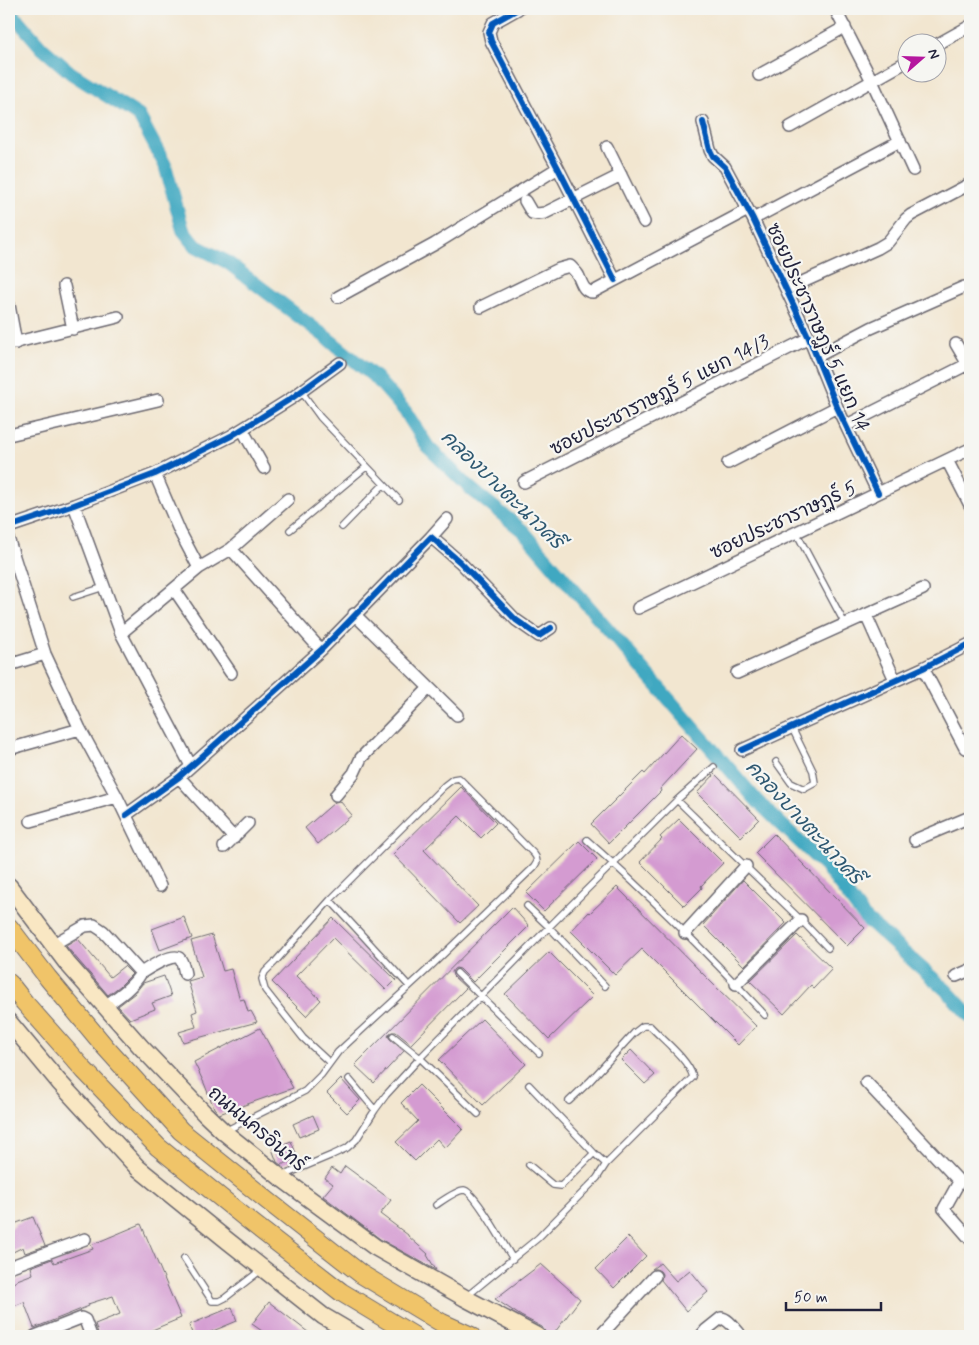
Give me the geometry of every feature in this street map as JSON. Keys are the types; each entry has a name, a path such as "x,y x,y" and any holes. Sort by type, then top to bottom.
{"main road":[{"name":"ถนนนครอินทร์","path":"9,886 52,945 105,1006 141,1047 224,1132 280,1177 375,1246 464,1298 537,1336"},
{"path":"9,926 48,978 100,1041 181,1131 361,1274 442,1322 471,1336"},
{"path":"9,983 84,1070 158,1147 341,1292 414,1336"},
{"path":"9,1022 59,1082 138,1168 323,1316 336,1331 357,1336"}],"street":[{"path":"518,9 493,23 489,32 491,41 615,280"},
{"path":"835,9 872,81 913,170"},
{"path":"946,39 970,26"},
{"path":"759,75 845,27"},
{"path":"790,128 896,68"},
{"name":"ซอยประชาราษฎร์ 5 แยก 14","path":"703,122 710,150 713,156 725,166 787,289 878,494"},
{"path":"481,307 559,269 570,266 577,274 585,290 593,292 900,140"},
{"path":"607,147 644,222"},
{"path":"338,297 435,244 558,168"},
{"path":"525,201 532,213 545,213 621,175"},
{"path":"787,289 878,248 888,242 912,214 970,184"},
{"path":"64,286 74,329"},
{"path":"816,357 870,328 964,287"},
{"path":"9,305 12,344 118,317"},
{"name":"ซอยประชาราษฎร์ 5 แยก 14/3","path":"524,482 809,338"},
{"path":"847,425 969,366 956,344"},
{"path":"9,527 74,505 154,474 231,436 301,391 340,363"},
{"path":"9,435 158,400"},
{"path":"728,463 838,407"},
{"path":"242,429 264,468"},
{"name":"ซอยประชาราษฏร์ 5","path":"638,608 970,449"},
{"path":"947,460 970,505"},
{"path":"154,474 180,532 200,568"},
{"path":"121,632 200,568 231,549 288,499"},
{"path":"74,505 121,632 190,766"},
{"path":"126,815 179,777 321,650 447,519"},
{"path":"431,537 460,562 516,620 539,636 551,628"},
{"path":"9,541 45,654 80,729 118,797 160,886"},
{"path":"231,549 321,650"},
{"path":"174,589 231,672"},
{"path":"737,673 922,589"},
{"path":"354,614 457,715"},
{"path":"866,615 895,680"},
{"path":"742,750 923,668 970,644"},
{"path":"9,665 45,654"},
{"path":"923,668 965,748"},
{"path":"336,795 354,773 361,758 429,688"},
{"path":"9,749 80,729"},
{"path":"179,777 234,838"},
{"path":"32,820 118,797"},
{"path":"916,840 970,817"},
{"path":"224,847 248,823"},
{"path":"685,933 746,866"},
{"path":"736,984 801,920"},
{"path":"52,945 85,926 94,925 103,931 141,973"},
{"path":"105,1006 121,994 141,973 159,962 176,957 181,960 185,974"},
{"path":"956,976 970,970"},
{"path":"866,1082 958,1180 959,1182 944,1209 970,1240"},
{"path":"9,1267 85,1239"},
{"path":"600,1336 655,1276"},
{"path":"35,1336 81,1318 85,1320 91,1336"},
{"path":"701,1336 721,1318 725,1318 739,1333"}],"lane":[{"path":"301,391 320,418 399,500"},
{"path":"290,530 366,467"},
{"path":"342,528 384,484"},
{"path":"796,532 846,624"},
{"path":"73,597 104,587"},
{"path":"776,762 792,783 804,789 815,783 813,771 792,728"},
{"path":"280,1177 347,1148 356,1140 386,1095 420,1058 677,800 714,767"},
{"path":"224,1132 305,1091 321,1075 330,1063 338,1052 534,867 537,862 536,857 529,848 459,778 453,779 444,786 330,900 264,972 262,978 265,990 303,1038 330,1063"},
{"path":"677,800 828,948"},
{"path":"587,840 614,863 765,1014"},
{"path":"330,900 409,986"},
{"path":"527,906 605,986"},
{"path":"457,973 539,1053"},
{"path":"464,1298 538,1238 597,1178 606,1164 693,1077 690,1069 650,1026 643,1026 569,1101"},
{"path":"393,1036 420,1058 478,1114"},
{"path":"349,1079 375,1110"},
{"path":"529,1085 606,1164"},
{"path":"529,1165 553,1185 560,1186 594,1153"},
{"path":"436,1205 460,1191 465,1190 469,1192 477,1201 513,1259"},
{"path":"184,1258 212,1301 219,1301 225,1298 263,1269"}],"building":[{"path":"681,734 697,749 660,789 661,791 609,843 591,824 643,772 645,774"},
{"path":"715,774 759,819 741,837 697,793"},
{"path":"461,787 496,823 481,838 459,816 424,850 478,906 460,923 393,854"},
{"path":"340,801 352,815 318,844 305,828 335,802"},
{"path":"679,819 723,863 684,906 640,862 662,839 660,837"},
{"path":"774,834 865,928 847,946 755,853"},
{"path":"579,841 597,859 544,911 526,893"},
{"path":"743,880 786,923 744,966 703,925"},
{"path":"617,887 756,1026 738,1045 642,949 615,975 571,931"},
{"path":"512,907 529,926 473,982 460,969 454,969 452,972 453,976 466,988 411,1044 396,1032 390,1033 388,1036 390,1039 404,1051 374,1083 355,1065"},
{"path":"184,917 192,938 160,950 152,929"},
{"path":"333,918 396,980 386,990 333,938 296,976 321,1000 306,1016 272,982"},
{"path":"212,935 223,971 231,969 240,1000 244,999 248,1012 251,1011 257,1022 183,1042 179,1032 196,1027 192,1013 197,1011 188,981 202,977 191,941"},
{"path":"797,935 832,969 814,988 811,985 784,1014 750,981"},
{"path":"78,939 110,977 124,966 132,974 108,995 66,946"},
{"path":"549,952 593,996 549,1039 505,994"},
{"path":"164,976 171,996 152,1003 155,1009 130,1019 118,1006 135,993 143,983"},
{"path":"482,1019 526,1064 483,1105 439,1060"},
{"path":"260,1028 293,1088 219,1114 214,1108 194,1062"},
{"path":"631,1050 655,1075 645,1084 621,1060"},
{"path":"341,1079 360,1100 347,1113 327,1093"},
{"path":"419,1085 463,1129 445,1148 437,1139 415,1161 396,1142 418,1121 401,1103"},
{"path":"313,1115 319,1129 299,1137 293,1124"},
{"path":"291,1141 298,1158 281,1165 277,1162 272,1149"},
{"path":"345,1166 391,1200 380,1214 408,1235 428,1254 436,1270 380,1239 323,1196 333,1184 325,1178 332,1168 340,1174"},
{"path":"33,1217 45,1246 25,1253 23,1247 9,1254 9,1229 15,1226 14,1224"},
{"path":"141,1224 181,1318 138,1336 99,1336 95,1324 120,1314 113,1296 88,1304 89,1306 34,1328 24,1302 9,1308 9,1285 33,1274 31,1267 52,1259 54,1263 93,1249 91,1245"},
{"path":"628,1237 646,1256 614,1288 596,1269"},
{"path":"660,1263 676,1281 690,1270 708,1292 686,1311 661,1280 662,1274 660,1271 652,1269"},
{"path":"541,1264 580,1299 552,1336 546,1334 542,1327 495,1299"},
{"path":"269,1302 313,1336 269,1336 252,1324"},
{"path":"232,1307 237,1321 201,1336 193,1336 189,1325"}],"waterway":[{"name":"คลองบางตะนาวศรี","path":"9,10 42,48 71,73 139,116 165,165 183,230 196,246 227,262 376,378 405,411 428,447 471,489 523,531 758,802 827,868 864,917 946,990 970,1016"}],"cycle path":[{"path":"518,9 493,23 489,32 491,41 615,280"},
{"path":"703,122 710,150 713,156 725,167 753,219 809,338 837,407 878,493"},
{"path":"9,527 74,505 155,474 231,436 292,398 340,363"},
{"path":"126,815 179,777 321,650 431,537 460,562 516,620 539,636 551,628"},
{"path":"742,750 923,668 970,644"}]}
